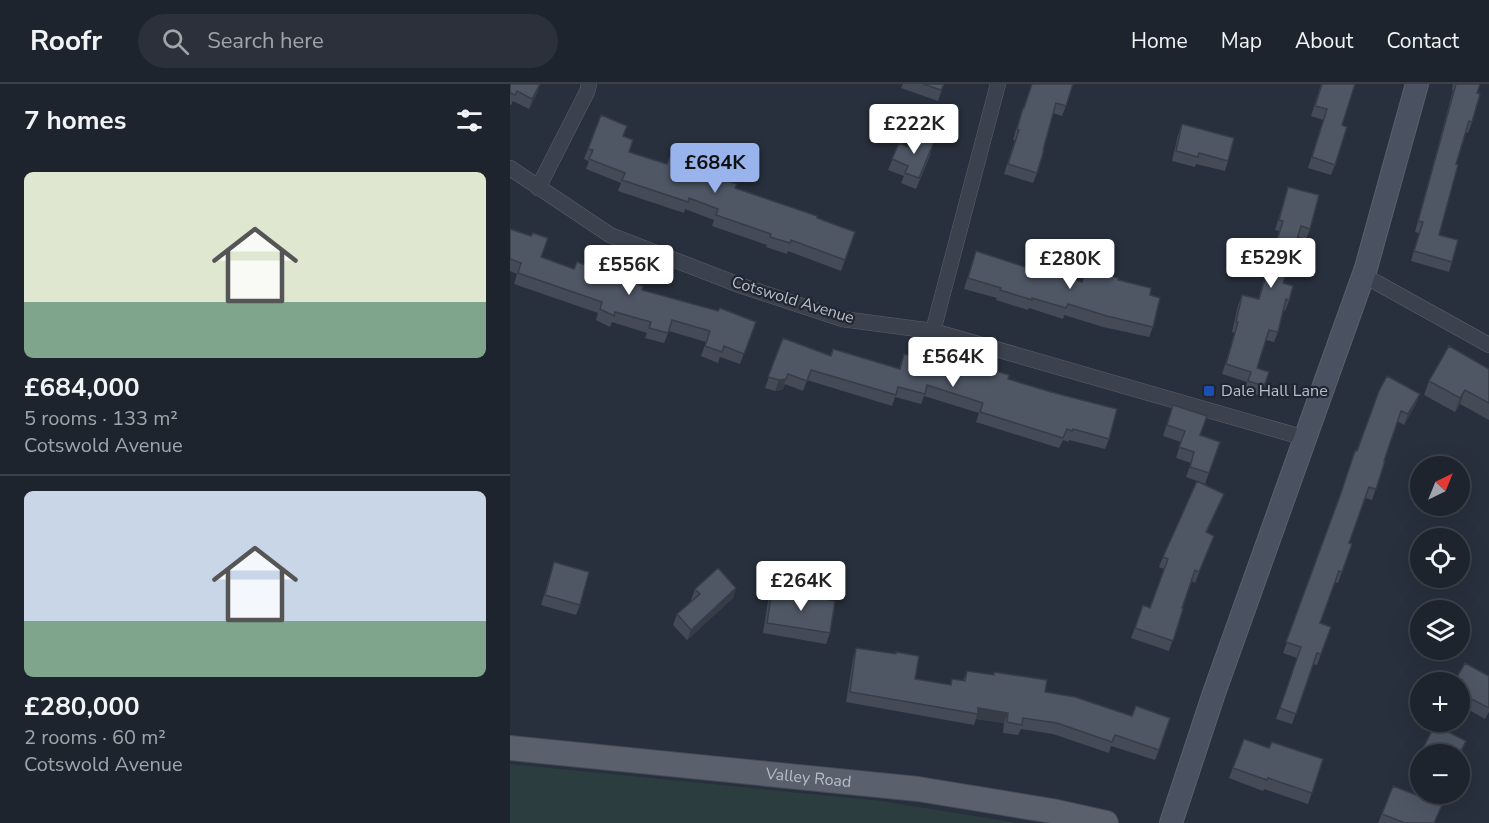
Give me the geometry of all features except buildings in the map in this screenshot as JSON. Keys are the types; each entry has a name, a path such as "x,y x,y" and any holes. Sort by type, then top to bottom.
{"main road":[{"name":"Valley Road","path":"510,748 918,789 1052,811 1106,823"}],"street":[{"path":"538,188 589,84"},
{"path":"933,332 998,84"},
{"path":"1171,823 1214,693 1366,268 1417,84"},
{"name":"Cotswold Avenue","path":"510,168 610,235 742,286 842,319 933,332 1305,438"},
{"path":"1363,275 1489,345"}],"shaded area":[{"path":"510,764 881,801 1018,823 510,823"}],"water":[{"path":"874,119 897,127 893,139 870,131"}],"place":[{"name":"Dale Hall Lane","path":"1209,391"}]}
